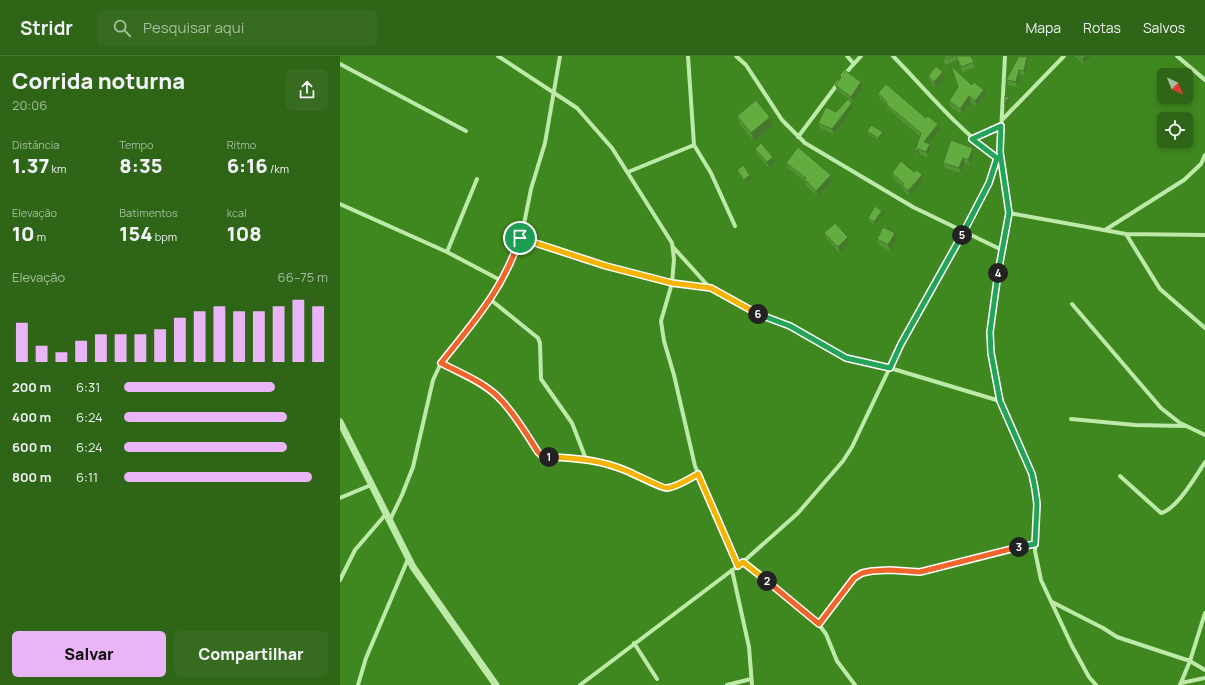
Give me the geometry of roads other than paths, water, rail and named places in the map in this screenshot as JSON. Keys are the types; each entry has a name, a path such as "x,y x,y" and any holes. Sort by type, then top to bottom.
{"street":[{"path":"498,56 577,108 612,148 666,233 673,247 711,288 758,314 790,326 846,358 890,368 1000,401"},
{"path":"389,522 413,467 433,380 441,363 491,300 502,281 520,238 545,143 560,56"},
{"path":"688,56 694,145 710,173 735,226"},
{"path":"736,56 746,65 782,120 804,143 852,173 913,207 965,230 1002,250"},
{"path":"847,56 853,63"},
{"path":"798,137 853,63 861,56"},
{"path":"893,56 945,113 972,139 997,158"},
{"path":"1005,56 1000,152 1009,213 993,304 990,332 991,353 1000,401 1032,474 1035,489 1037,520 1035,544 1041,580 1072,646 1089,677 1096,685"},
{"path":"1002,120 1064,56"},
{"path":"1177,56 1205,80"},
{"path":"340,64 466,131"},
{"path":"972,139 1001,126"},
{"path":"628,172 694,145"},
{"path":"580,685 743,562 798,513 843,460 859,435 901,344 965,230 989,183 1000,152"},
{"path":"1105,230 1184,180 1201,164 1205,155"},
{"path":"447,252 477,179"},
{"path":"340,204 447,252 502,281"},
{"path":"1009,213 1126,234 1205,235"},
{"path":"1126,234 1160,288 1205,328"},
{"path":"520,238 600,265 672,283 711,288"},
{"path":"673,247 672,283 661,321 690,448 698,474 738,566"},
{"path":"491,300 538,338 540,343 541,378 572,423 586,459"},
{"path":"1072,304 1161,408 1172,418 1205,435"},
{"path":"441,363 484,386 502,401 542,456 586,459 609,464 655,483 662,488 672,486 698,474"},
{"path":"1071,419 1135,425 1188,426"},
{"path":"340,422 408,559 496,685"},
{"path":"1197,430 1205,429"},
{"path":"1120,476 1161,513 1166,512 1183,494 1205,462"},
{"path":"340,498 371,486"},
{"path":"340,580 355,550 386,514"},
{"path":"819,624 854,578 862,573 890,570 920,572 1035,544"},
{"path":"358,685 366,658 408,559"},
{"path":"743,562 803,609 819,624 826,634 837,661 855,685"},
{"path":"732,570 749,647 752,685"},
{"path":"1052,602 1103,628 1117,637 1190,661 1205,670"},
{"path":"1180,684 1190,661 1205,613"},
{"path":"634,643 657,679"},
{"path":"1180,684 1198,678 1205,678"},
{"path":"726,685 751,679"}]}
